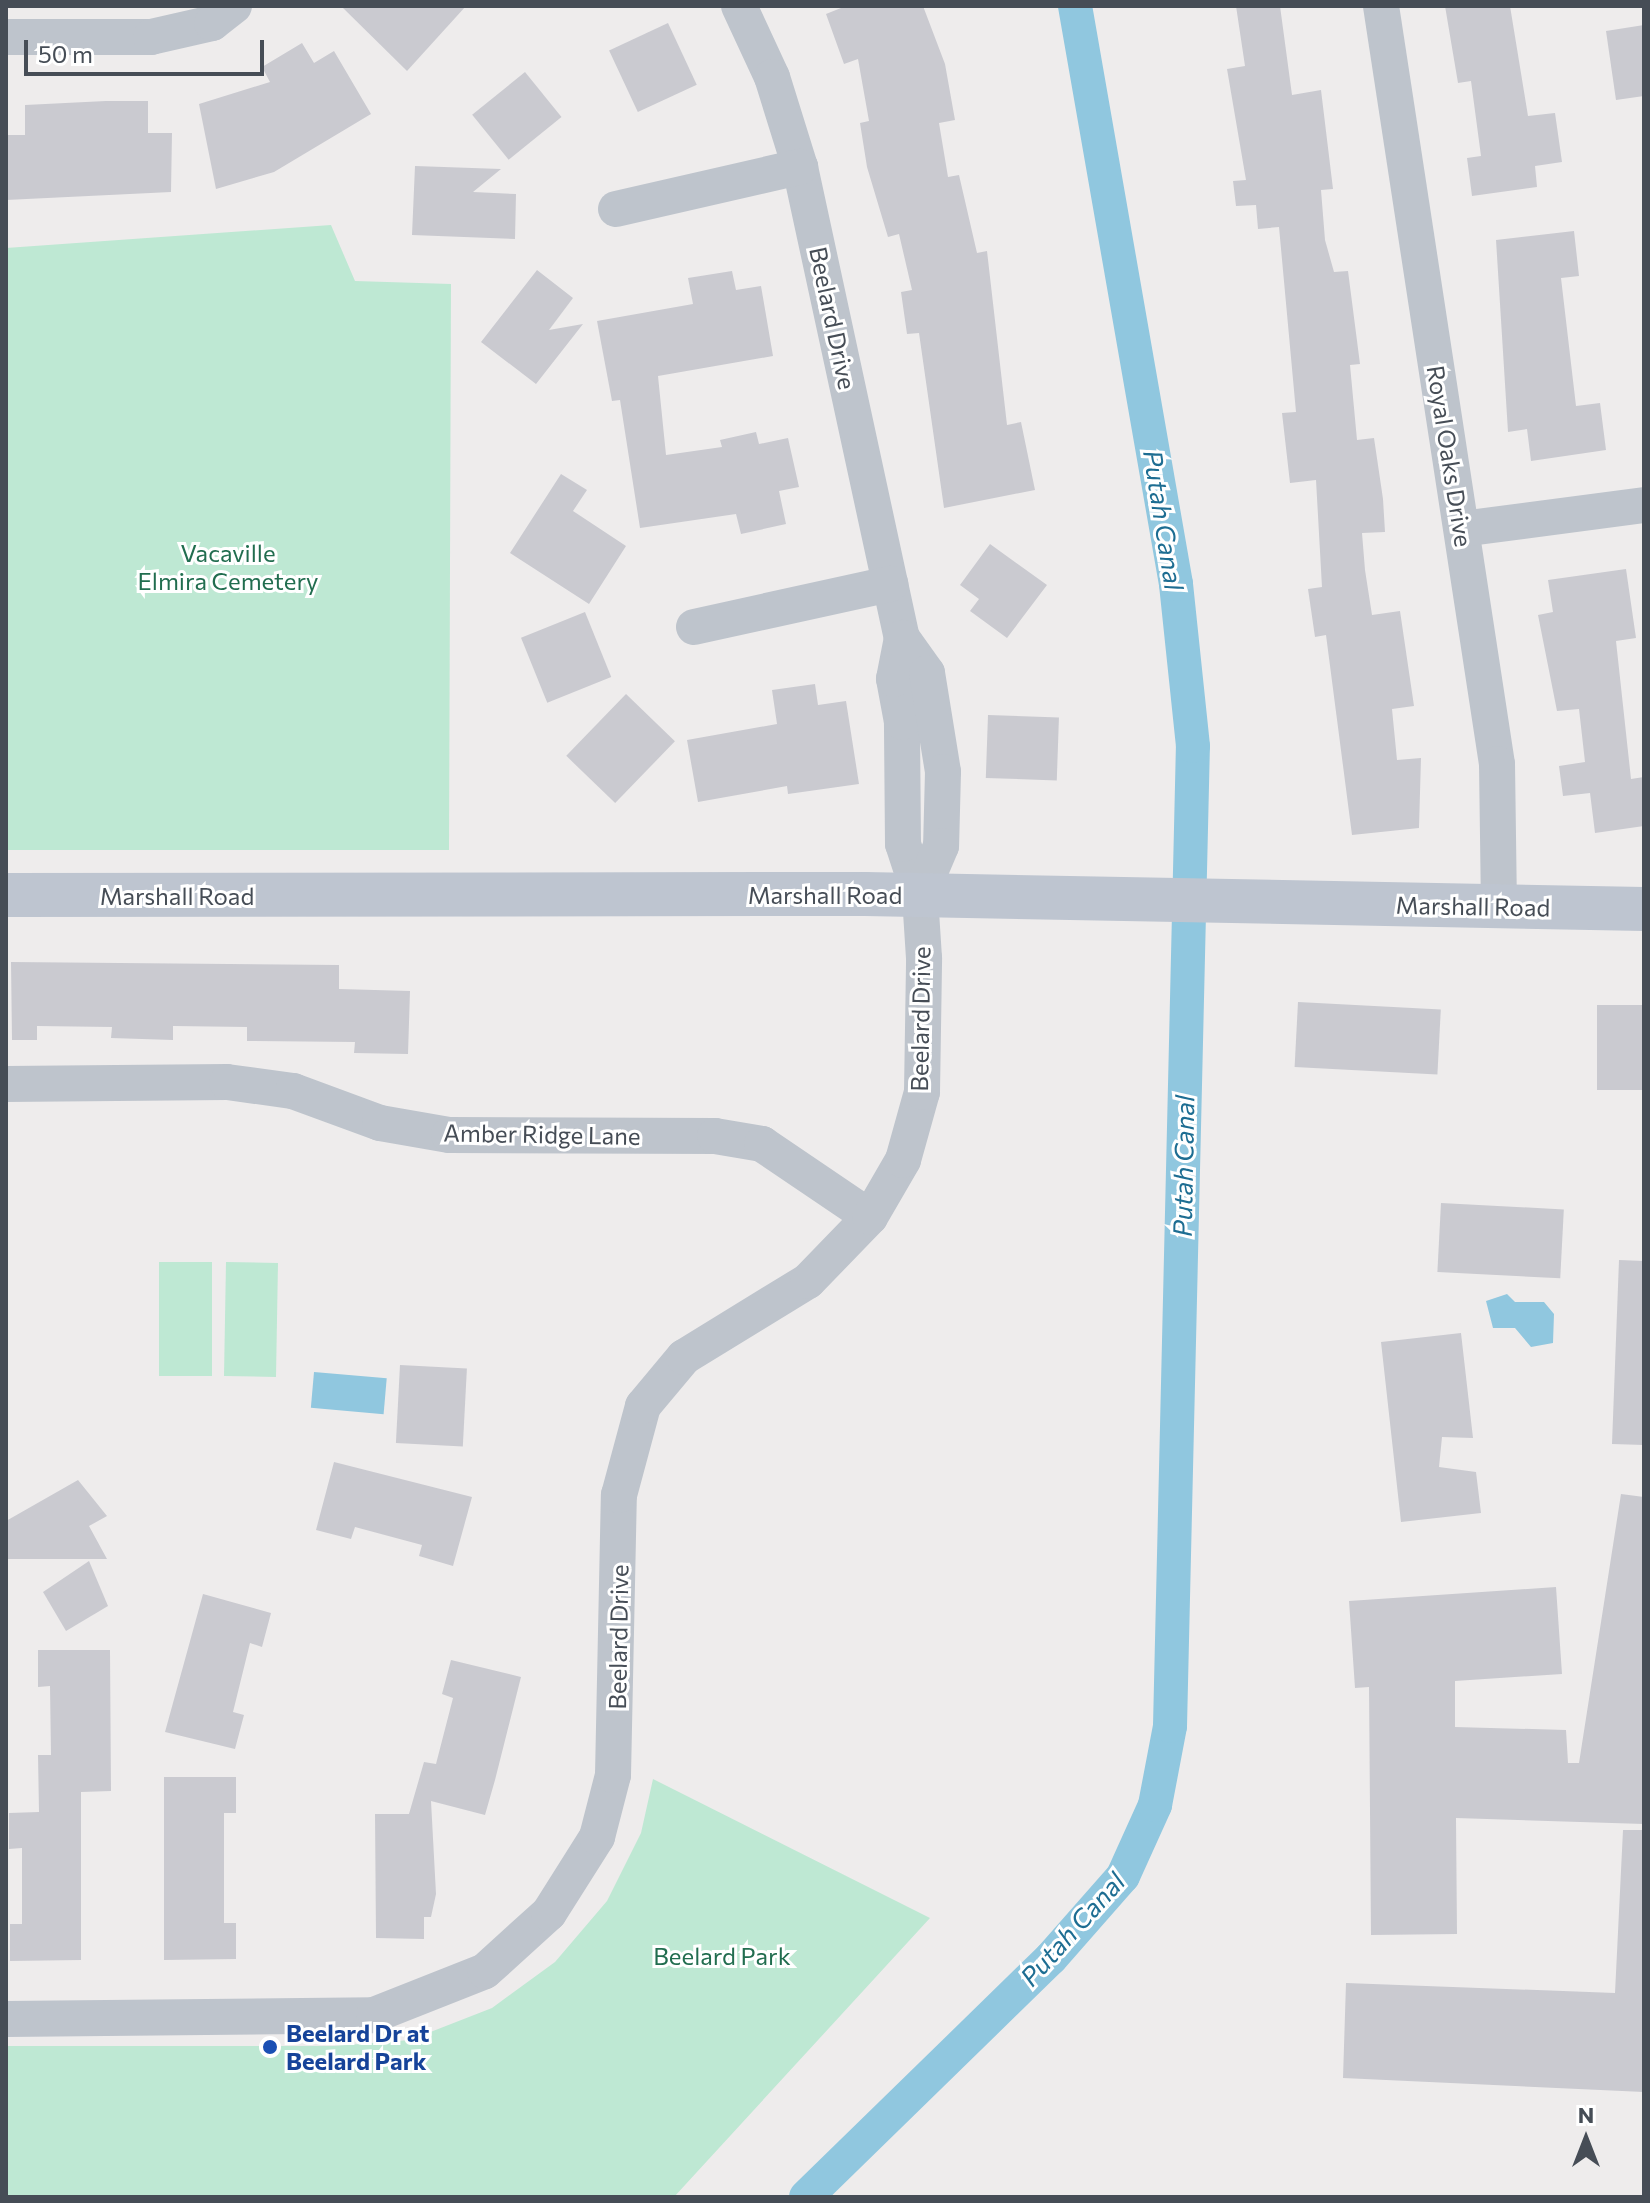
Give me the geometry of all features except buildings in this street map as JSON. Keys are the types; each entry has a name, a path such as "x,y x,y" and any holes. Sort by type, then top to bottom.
{"street":[{"path":"6,37 151,37 212,23 234,6"},
{"name":"Beelard Drive","path":"6,2019 374,2015 462,1983 532,1932 597,1837 613,1775 619,1495 643,1406 684,1357 808,1281 870,1217 903,1160 922,1092 920,896 903,844 903,735 894,679 902,638 800,167 772,77 739,6"},
{"name":"Royal Oaks Drive","path":"1381,6 1497,764 1499,907"},
{"path":"616,209 800,167"},
{"path":"1462,529 1644,505"},
{"path":"694,627 890,584"},
{"name":"Marshall Road","path":"6,895 920,896 1644,909"},
{"name":"Amber Ridge Lane","path":"6,1084 227,1082 293,1091 380,1123 449,1135 715,1136 762,1144 870,1217"}],"green space":[{"name":"Vacaville Elmira Cemetery","path":"331,225 355,281 451,284 449,850 6,850 6,248"},
{"path":"159,1262 212,1262 212,1376 159,1376"},
{"path":"226,1262 278,1263 276,1377 224,1376"},
{"name":"Beelard Park","path":"653,1779 930,1918 674,2197 6,2197 6,2046 334,2046 410,2040 492,2008 555,1962 607,1901 641,1833"}],"water":[{"path":"1507,1294 1515,1302 1544,1302 1554,1314 1553,1343 1531,1347 1515,1328 1493,1328 1486,1301"},
{"path":"314,1372 387,1378 384,1414 311,1408"}],"waterway":[{"name":"Putah Canal","path":"806,2197 1051,1958 1123,1876 1155,1805 1170,1726 1193,746 1176,584 1075,6"}],"place":[{"name":"Beelard Dr at Beelard Park","path":"270,2047"}]}
